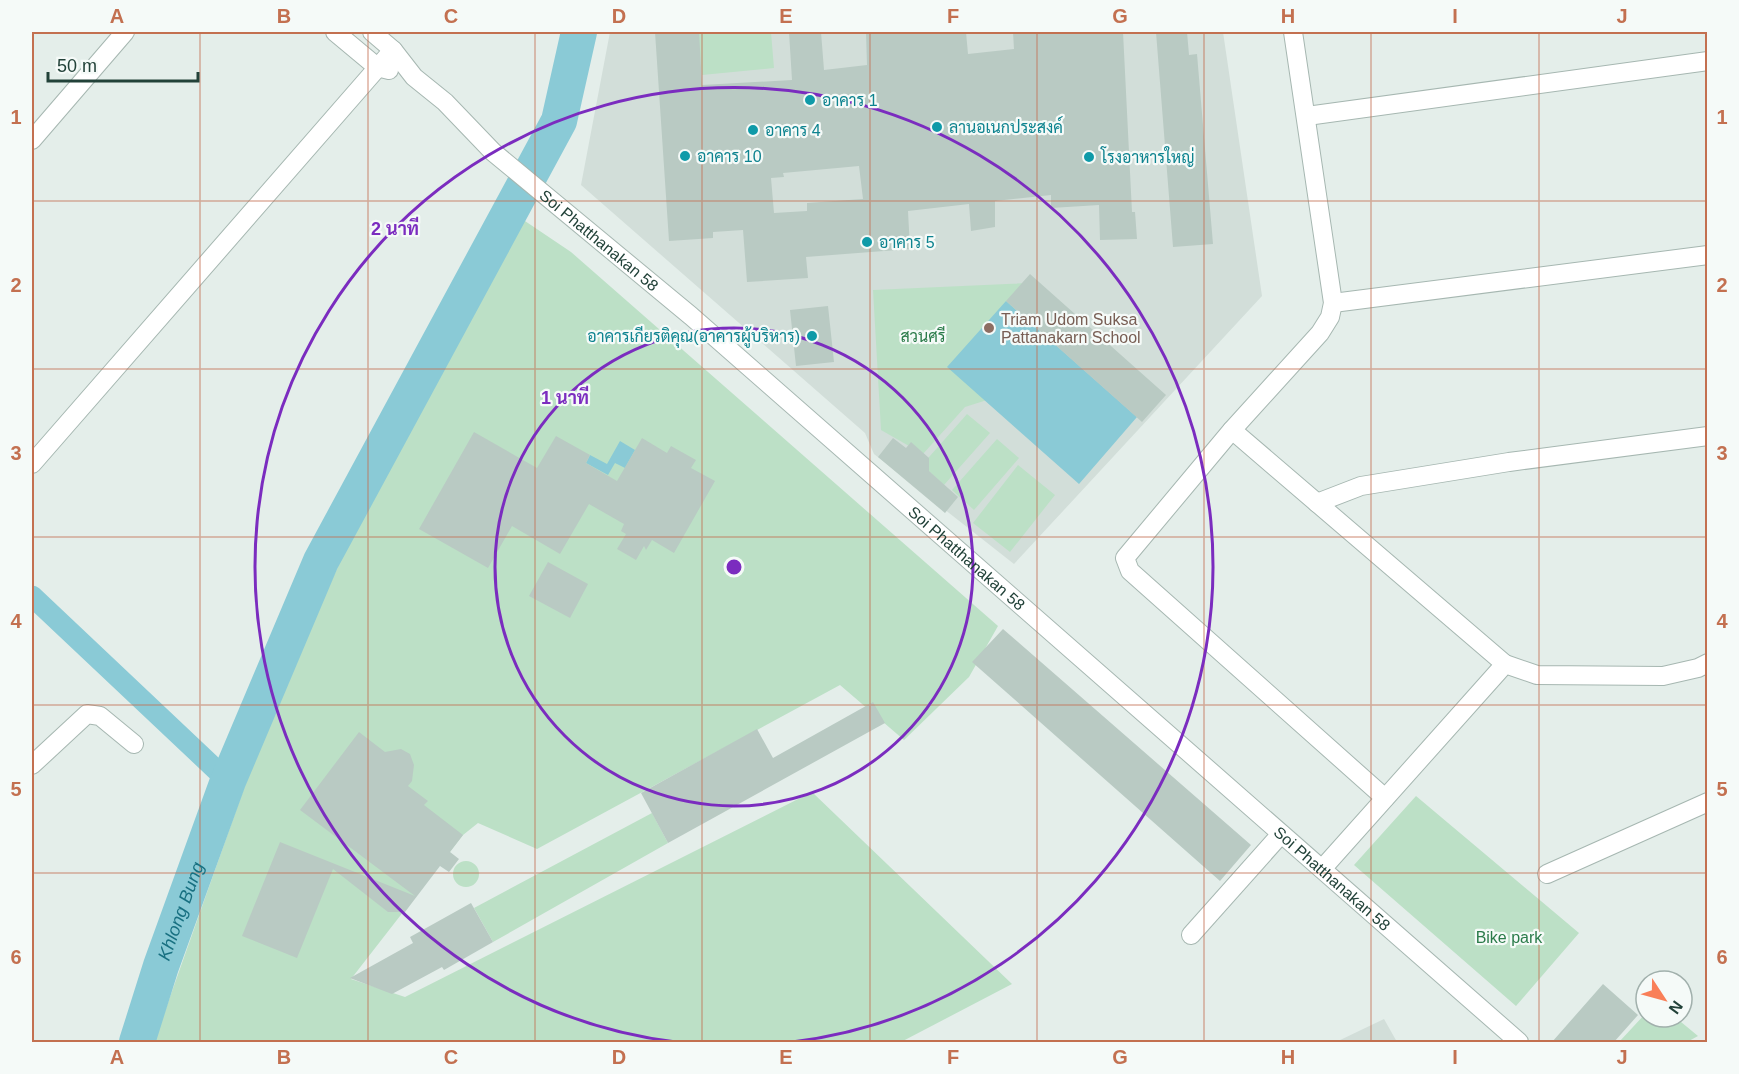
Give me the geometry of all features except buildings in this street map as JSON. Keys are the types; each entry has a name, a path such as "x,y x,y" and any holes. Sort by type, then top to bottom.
{"street":[{"path":"32,140 125,32"},
{"name":"Soi Phatthanakan 58","path":"335,32 377,67 414,77"},
{"name":"Soi Phatthanakan 58","path":"372,32 393,50 414,77 445,102 493,152 586,227 840,446 1519,1042"},
{"path":"1293,32 1333,303 1330,317 1320,333 1232,430 1129,550 1125,558 1130,571 1385,798"},
{"path":"32,464 393,50"},
{"path":"1306,116 1707,61"},
{"path":"1333,303 1707,255"},
{"path":"1232,430 1505,664 1537,675 1663,676 1698,668 1707,663"},
{"path":"1317,503 1361,486 1509,462 1707,436"},
{"path":"1322,869 1505,664"},
{"path":"32,762 87,714 100,716 134,744"},
{"path":"1547,874 1707,802"},
{"path":"1191,934 1281,834"}],"shaded area":[{"name":"Triam Udom Suksa Pattanakarn School","path":"610,32 1223,32 1262,296 1014,564 874,454 865,433 581,185"},
{"path":"1384,1019 1397,1042 1336,1042"}],"green space":[{"path":"697,32 771,32 774,68 702,75"},
{"path":"522,219 571,252 998,626 969,677 904,740 840,685 537,849 478,823 463,835 351,979 405,997 812,792 1012,984 901,1042 154,1042 254,760 301,646 397,440"},
{"name":"สวนศรี","path":"1028,283 987,400 965,407 923,454 881,430 873,290"},
{"path":"967,414 990,433 944,485 922,465"},
{"path":"997,439 1019,458 974,510 952,490"},
{"path":"1018,465 1055,495 1010,552 973,523"},
{"name":"Bike park","path":"1416,796 1579,933 1516,1006 1354,865"},
{"path":"652,813 668,843 493,942 474,908"},
{"path":"466,861 475,865 479,874 475,883 466,887 457,883 453,874 457,865"},
{"path":"1634,1026 1634,1029 1690,1029 1698,1036 1687,1042 1619,1042"}],"water":[{"path":"1006,301 1137,417 1079,484 947,367"},
{"path":"620,441 635,450 625,468 615,463 608,475 586,463 590,455 607,464"}],"waterway":[{"name":"Khlong Bung","path":"137,1042 161,966 228,781 321,561 559,121 579,32"},
{"path":"32,596 228,781"}],"place":[{"name":"อาคาร 1","path":"810,100"},
{"name":"ลานอเนกประสงค์","path":"937,127"},
{"name":"อาคาร 4","path":"753,130"},
{"name":"อาคาร 10","path":"685,156"},
{"name":"โรงอาหารใหญ่","path":"1089,157"},
{"name":"อาคาร 5","path":"867,242"},
{"name":"Triam Udom Suksa Pattanakarn School","path":"989,328"},
{"name":"อาคารเกียรติคุณ(อาคารผู้บริหาร)","path":"812,336"}]}
